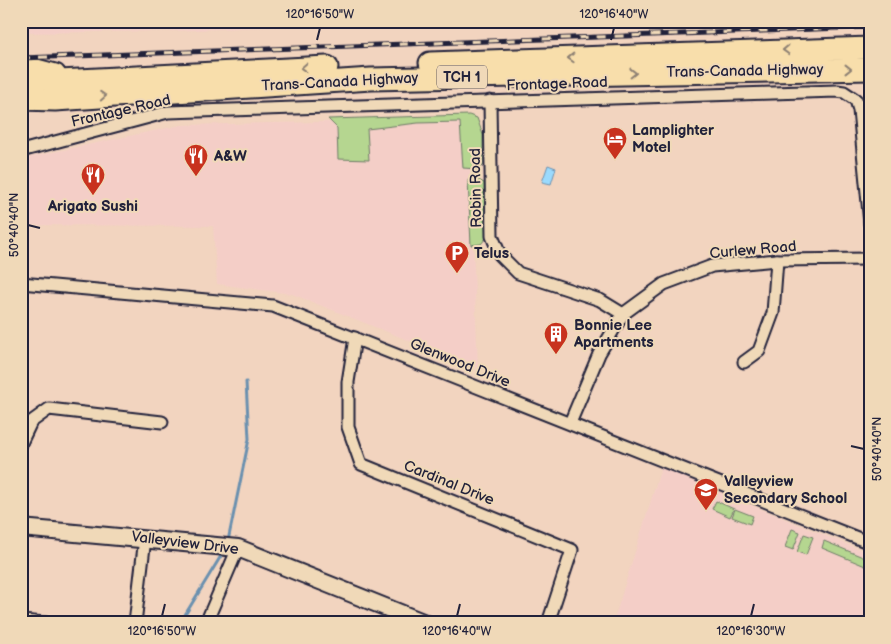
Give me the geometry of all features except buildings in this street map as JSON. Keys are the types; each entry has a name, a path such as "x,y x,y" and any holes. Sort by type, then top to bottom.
{"highway":[{"name":"Trans-Canada Highway","path":"21,83 371,65 870,48"},
{"path":"21,66 75,80"},
{"name":"Trans-Canada Highway","path":"21,99 55,100 371,79 870,69"},
{"path":"21,112 55,100"}],"street":[{"name":"Frontage Road","path":"21,151 168,112 844,92 856,100 870,224"},
{"name":"Robin Road","path":"490,101 492,236 500,255 518,273 600,300 623,314"},
{"name":"Curlew Road","path":"570,423 599,354 623,314 664,284 712,266 777,260 870,259"},
{"path":"744,362 759,350 773,313 777,260"},
{"name":"Glenwood Drive","path":"21,284 273,306 870,543"},
{"name":"Cardinal Drive","path":"355,338 348,382 348,427 361,464 572,550 548,623"},
{"path":"21,443 31,422 50,408 162,422"},
{"name":"Valleyview Drive","path":"21,528 238,548 426,623"},
{"path":"135,623 145,538"},
{"path":"206,623 238,548"},
{"path":"21,621 46,623"}],"shaded area":[{"path":"21,21 399,21 175,31 21,33"},
{"path":"468,119 478,368 292,294 217,284 213,226 21,225 21,159 181,125"},
{"name":"Valleyview Secondary School","path":"661,468 870,554 870,623 613,623"}],"green space":[{"path":"469,115 477,118 483,135 483,166 477,169 463,168 460,122 418,123 367,129 369,160 338,159 337,128 328,119"},
{"path":"477,179 484,183 486,238 481,244 471,245 468,180"},
{"path":"716,501 734,509 730,517 712,509"},
{"path":"735,509 753,516 750,524 732,517"},
{"path":"792,529 800,532 793,550 785,547"},
{"path":"804,534 813,537 806,555 797,552"},
{"path":"824,541 870,560 870,568 822,548"}],"water":[{"path":"548,165 556,168 551,184 542,182"}],"waterway":[{"path":"228,541 249,439 246,382"},
{"path":"180,623 224,551"}],"railway":[{"path":"21,58 870,27"}],"place":[{"name":"Lamplighter Motel","path":"615,160"},
{"name":"A&W","path":"196,177"},
{"name":"Arigato Sushi","path":"93,196"},
{"name":"Telus","path":"457,274"},
{"name":"Bonnie Lee Apartments","path":"556,355"},
{"name":"Valleyview Secondary School","path":"706,511"}]}
